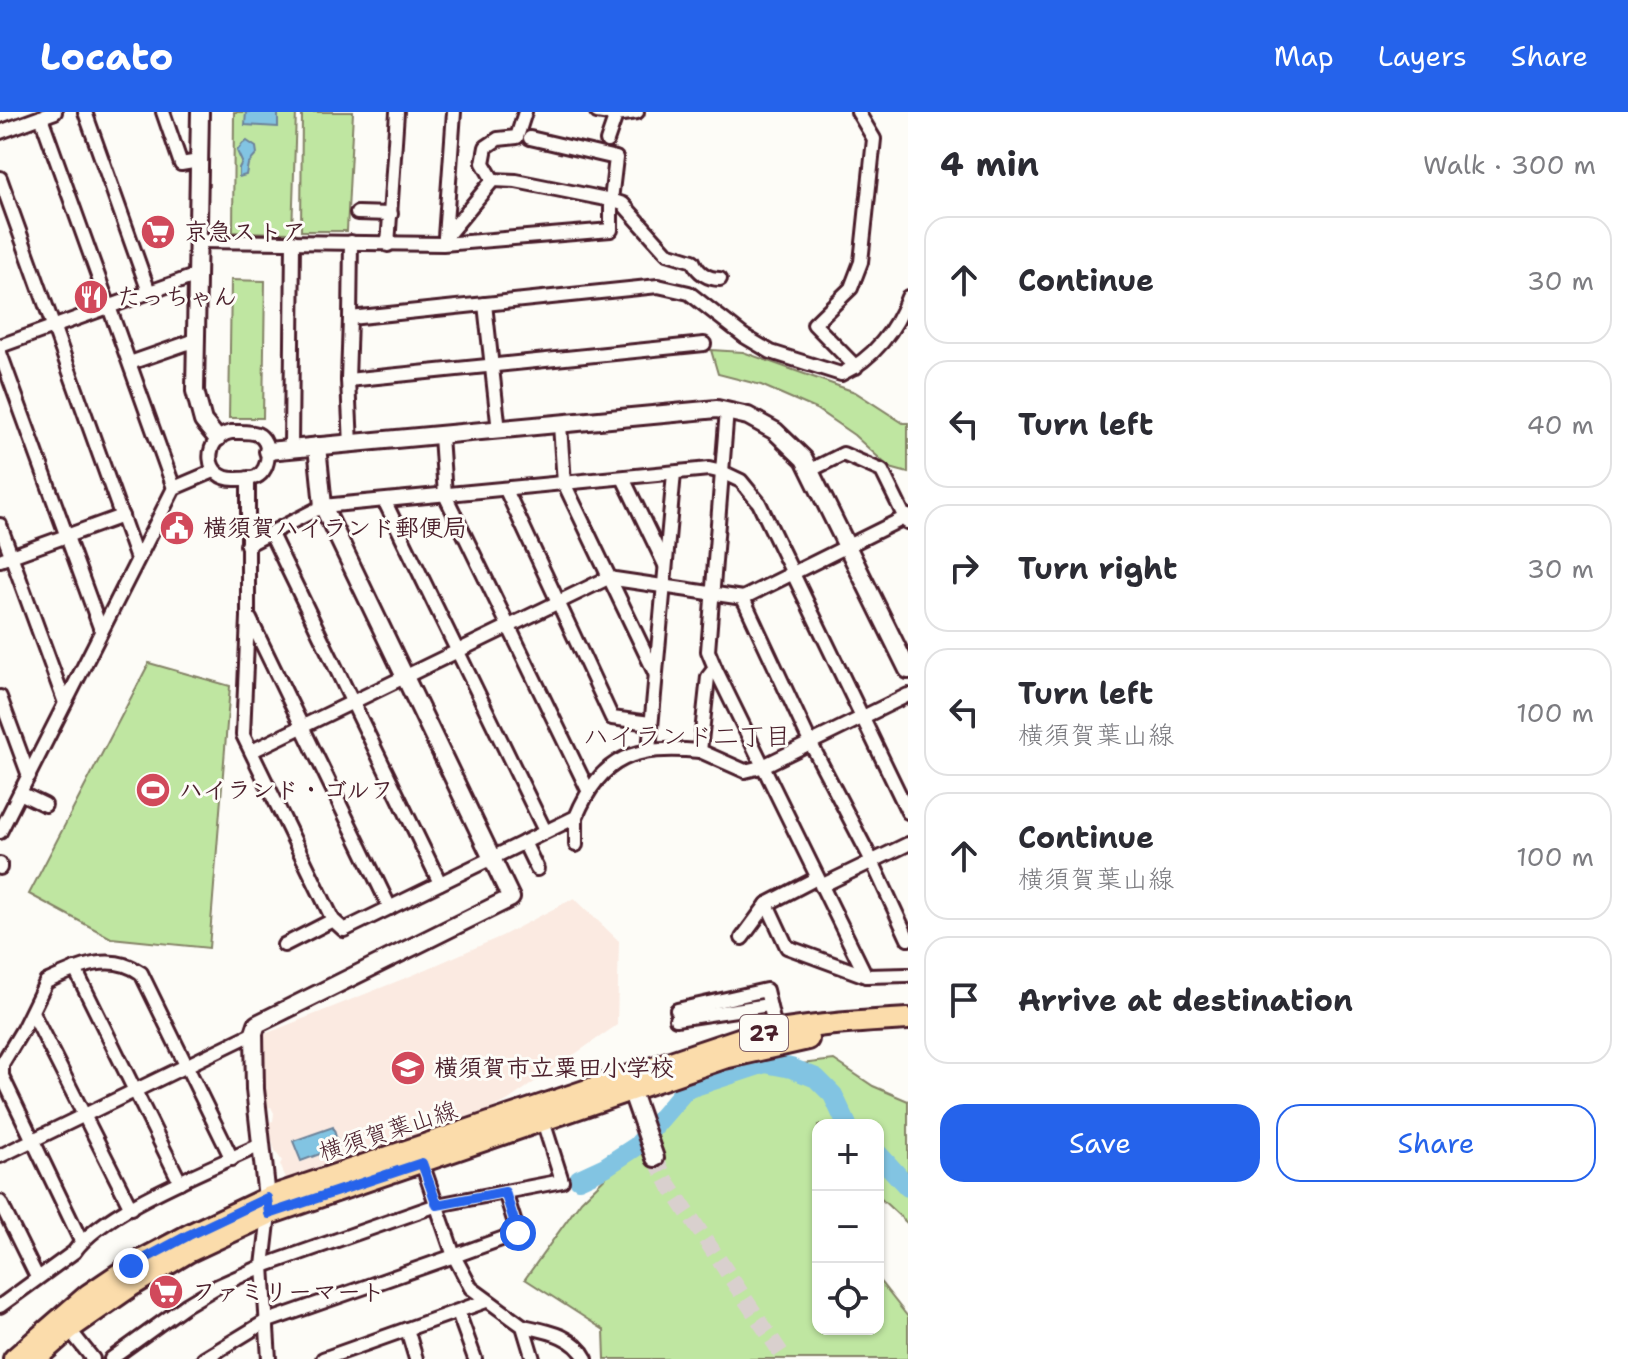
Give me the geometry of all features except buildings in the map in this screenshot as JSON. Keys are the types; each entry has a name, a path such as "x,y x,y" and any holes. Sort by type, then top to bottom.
{"main road":[{"name":"横須賀葉山線","path":"14,1359 80,1302 131,1266 189,1235 629,1084 724,1058 777,1037 835,1022 908,1019"},
{"name":"横須賀葉山線","path":"777,1037 908,1032"},
{"name":"横須賀葉山線","path":"35,1359 69,1329 131,1286 268,1206 422,1163 543,1121 629,1084"}],"street":[{"path":"0,132 55,112"},
{"path":"85,112 149,292"},
{"path":"163,112 181,164 193,162"},
{"path":"200,112 195,391 197,408 203,421 217,438"},
{"path":"388,245 397,112"},
{"path":"444,241 454,112"},
{"path":"493,180 483,163 486,147 498,139 517,137 525,112"},
{"path":"597,112 637,112"},
{"path":"856,367 814,324 851,288 861,262 874,139 858,112"},
{"path":"607,141 617,114"},
{"path":"41,117 174,488"},
{"path":"197,241 388,245 611,230 616,158 530,138"},
{"path":"0,178 137,559"},
{"path":"444,241 493,180"},
{"path":"493,180 516,181 623,204 667,253 693,261 696,268 710,279 720,279"},
{"path":"357,213 391,214"},
{"path":"291,447 293,241"},
{"path":"351,242 348,380 351,445"},
{"path":"0,346 197,275"},
{"path":"350,318 658,286 689,293 744,336 771,352 841,374 856,367 879,348 908,297"},
{"path":"485,304 499,431"},
{"path":"130,363 196,340"},
{"path":"348,380 704,344"},
{"path":"0,353 101,630"},
{"path":"268,451 717,409 748,416 775,431 795,449 811,470 908,670"},
{"path":"727,410 708,651 761,767 866,976"},
{"path":"560,425 564,483 655,673"},
{"path":"251,432 261,437 268,451 261,472 248,478 224,479 214,471 210,458 217,438 226,433 251,432"},
{"path":"441,436 445,495 588,790"},
{"path":"269,1359 263,1266 268,1206 260,1145 254,1033 257,1024 511,898 323,506 317,446"},
{"path":"252,751 608,578 743,598 907,520 882,471 843,454 811,470"},
{"path":"247,545 323,506 709,469 722,472 741,481 751,491 908,812"},
{"path":"0,832 174,488 214,471"},
{"path":"649,750 674,473"},
{"path":"248,478 248,617 243,735 333,920 344,930 576,817"},
{"path":"623,478 666,566"},
{"path":"506,490 612,718 650,723"},
{"path":"385,502 545,831"},
{"path":"6,558 122,516"},
{"path":"0,525 6,558 65,703"},
{"path":"271,534 440,883"},
{"path":"743,598 810,742 872,861 908,939"},
{"path":"248,617 390,908"},
{"path":"700,751 708,677 715,668"},
{"path":"576,845 576,817 588,790 613,765 649,750 700,751 745,771 761,767 908,695"},
{"path":"0,697 29,776"},
{"path":"20,793 45,805"},
{"path":"524,842 537,869"},
{"path":"742,938 767,904 908,844"},
{"path":"767,904 787,947 866,976 908,975"},
{"path":"284,945 333,920"},
{"path":"81,1241 2,1076 2,1064 46,982 88,963 127,964 141,973 232,1159"},
{"path":"75,969 180,1182"},
{"path":"676,1014 766,990 777,1037"},
{"path":"32,1012 131,1208"},
{"path":"0,1156 254,1033"},
{"path":"629,1084 653,1153"},
{"path":"111,1359 186,1305 218,1286 263,1266 437,1205 562,1181 543,1121"},
{"path":"0,1306 74,1252 81,1241 131,1208 260,1145"},
{"path":"422,1163 454,1256 471,1288 523,1326 560,1335 582,1351 586,1359"},
{"path":"204,1359 265,1322 518,1233 505,1192"},
{"path":"0,1202 37,1277"},
{"path":"323,1359 359,1353 407,1329 486,1301"},
{"path":"458,1312 475,1359"},
{"path":"523,1326 533,1359"},
{"path":"69,1329 93,1359"},
{"path":"407,1329 416,1359"}],"shaded area":[{"name":"横須賀市立粟田小学校","path":"574,898 619,941 617,1025 507,1101 483,1113 287,1181 270,1134 268,1122 273,1121 274,1113 271,1107 265,1108 260,1036 502,936"}],"green space":[{"path":"234,112 296,112 292,233 233,232"},
{"path":"302,112 353,112 347,231 301,231"},
{"path":"231,280 265,281 263,418 229,418"},
{"path":"711,350 743,352 855,392 903,423 908,423 908,473 890,468 854,435 816,409 761,385 718,374"},
{"name":"ハイランド・ゴルフ","path":"149,663 230,686 209,948 111,938 29,894"},
{"path":"834,1060 873,1086 908,1101 908,1224 884,1202 884,1119 812,1119 812,1335 884,1335 884,1287 908,1317 908,1359 605,1359 604,1330 525,1279 581,1201 710,1075"}],"water":[{"path":"246,112 278,112 278,127 245,125"},
{"path":"247,141 256,147 257,154 248,164 246,175 239,177 242,162 237,151"},
{"path":"333,1127 339,1147 301,1161 293,1141"}],"waterway":[{"path":"579,1179 605,1167 637,1146 686,1089 765,1063 791,1068 816,1078 833,1095 844,1119"},
{"path":"884,1161 908,1187"}],"tunnel":[{"path":"655,1158 669,1185 785,1359"}],"place":[{"name":"京急ストア","path":"158,232"},
{"name":"たっちゃん","path":"91,297"},
{"name":"横須賀ハイランド郵便局","path":"177,528"},
{"name":"ハイランド・ゴルフ","path":"153,790"},
{"name":"横須賀市立粟田小学校","path":"408,1068"},
{"name":"ファミリーマート","path":"166,1292"}],"district":[{"name":"ハイランド二丁目","path":"687,735"}],"route":[{"path":"131,1266 267,1198 269,1214 422,1163 437,1205 505,1192 518,1233"}]}
